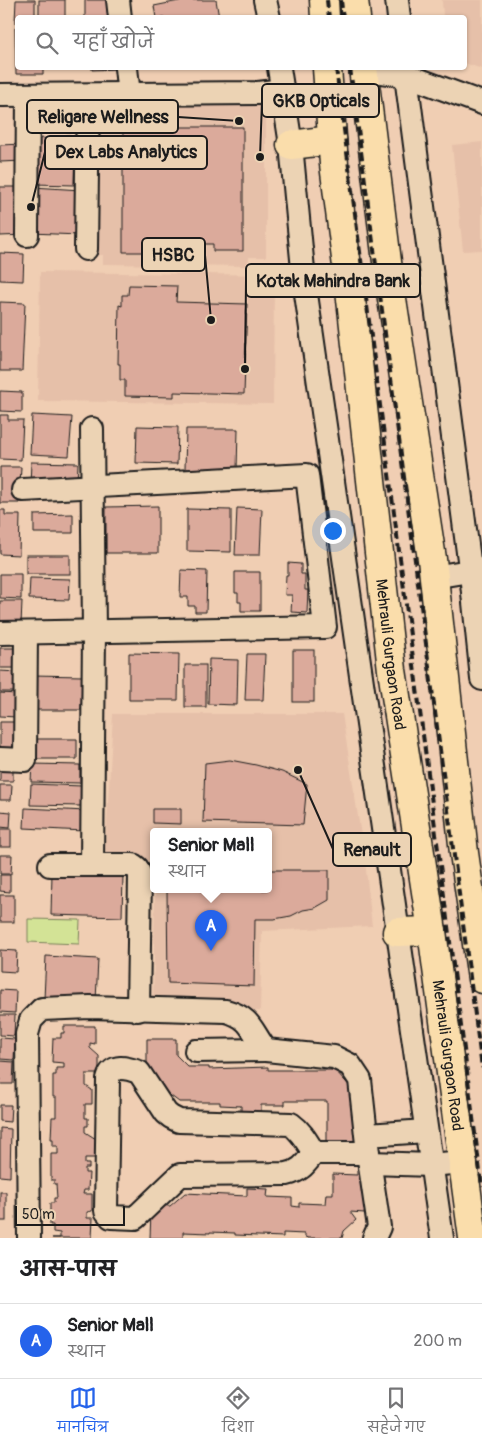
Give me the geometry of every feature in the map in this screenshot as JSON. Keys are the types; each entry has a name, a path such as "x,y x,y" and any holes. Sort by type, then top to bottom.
{"main road":[{"path":"324,0 325,15"},
{"path":"354,0 356,15"},
{"name":"Mehrauli Gurgaon Road","path":"327,70 332,140 392,670 432,931 473,1238"},
{"path":"364,70 390,286 432,560 464,853 482,979"},
{"path":"291,144 332,140"},
{"path":"350,290 390,286"},
{"path":"398,932 432,931"}],"street":[{"path":"118,0 120,15"},
{"path":"265,0 268,15"},
{"path":"397,0 399,15"},
{"path":"126,70 129,95"},
{"path":"279,70 291,144 304,280 442,1238"},
{"path":"385,70 406,71 482,103"},
{"path":"406,71 476,570 482,679"},
{"path":"0,96 258,93 283,90"},
{"path":"27,235 28,95"},
{"path":"86,249 88,95"},
{"path":"92,429 94,631 92,865"},
{"path":"0,633 324,627 307,475 23,490"},
{"path":"433,577 476,570"},
{"path":"0,759 24,760 26,633"},
{"path":"50,865 133,865 137,868 140,875 138,1010"},
{"path":"29,1238 27,1034 31,1020 42,1010 90,1008 226,1011 238,1014 247,1020 266,1050"},
{"path":"196,1051 266,1050 334,1057 350,1065 360,1080 379,1227 374,1238"},
{"path":"314,1153 297,1128 291,1124 179,1121 166,1113 139,1072 122,1067 113,1069 110,1073 108,1079 106,1211 111,1217 135,1218 180,1175 287,1174 296,1172 303,1167 314,1153 369,1150 426,1131"},
{"path":"369,1150 431,1165 462,1162"}],"shaded area":[{"path":"442,0 482,0 482,69 467,64 467,15 443,15"},
{"path":"98,99 266,102 266,257 249,257 248,266 103,264 103,255 95,255"},
{"path":"482,142 482,250 463,251 452,145"},
{"path":"40,272 274,275 273,404 38,401"},
{"path":"113,714 342,714 365,861 372,926 262,931 260,1011 153,1009 155,893 272,893 272,828 150,828 150,860 105,859"}],"green space":[{"path":"28,919 80,920 79,944 28,942"}],"building":[{"path":"16,0 35,0 35,15 15,15"},
{"path":"39,0 65,0 65,15 39,15"},
{"path":"85,0 112,0 112,15 85,15"},
{"path":"184,0 216,0 218,15 156,15 154,6"},
{"path":"16,70 43,70 43,74 16,74"},
{"path":"33,112 73,113 72,132 32,130"},
{"path":"123,127 243,127 243,251 213,251 213,244 156,244 156,252 123,252"},
{"path":"35,138 75,139 74,185 34,184"},
{"path":"23,144 24,161 0,162 0,145"},
{"path":"0,187 24,187 25,235 0,236"},
{"path":"33,187 81,190 79,235 31,233"},
{"path":"0,253 24,254 23,281 0,280"},
{"path":"129,285 177,286 176,302 247,304 244,394 174,392 174,397 125,396 125,380 120,380 120,364 118,364 119,305 122,306 122,295 128,295"},
{"path":"0,302 25,303 22,371 0,371"},
{"path":"0,391 22,392 22,412 0,411"},
{"path":"0,415 8,415 8,420 23,420 21,460 0,459"},
{"path":"32,415 72,417 69,456 30,454"},
{"path":"137,426 178,427 177,464 136,463"},
{"path":"186,429 238,429 237,470 185,469"},
{"path":"31,462 78,463 77,486 30,485"},
{"path":"0,467 21,467 19,503 0,503"},
{"path":"158,506 158,553 106,553 106,507"},
{"path":"237,508 262,509 260,555 235,555"},
{"path":"187,509 231,510 231,552 187,551"},
{"path":"0,510 5,510 5,515 20,515 19,555 0,554"},
{"path":"73,514 73,533 34,533 34,515"},
{"path":"26,555 70,555 70,574 26,574"},
{"path":"288,563 301,564 301,574 305,574 305,590 308,590 307,613 291,612 292,595 285,595"},
{"path":"181,570 207,571 206,612 195,612 195,606 188,606 188,597 180,597"},
{"path":"235,572 260,572 260,611 241,611 238,593 235,593"},
{"path":"0,574 21,574 21,599 0,598"},
{"path":"30,578 70,579 69,600 29,599"},
{"path":"0,601 22,601 21,625 0,624"},
{"path":"0,648 17,648 17,668 0,668"},
{"path":"293,650 314,650 314,702 293,702"},
{"path":"129,653 179,654 178,700 129,700"},
{"path":"247,654 265,654 263,700 245,700"},
{"path":"209,659 238,660 237,705 208,704"},
{"path":"185,665 206,665 206,707 185,707"},
{"path":"0,671 17,672 17,692 0,692"},
{"path":"33,675 82,676 81,710 33,710"},
{"path":"0,693 17,694 16,717 0,716"},
{"path":"0,722 17,722 16,757 0,757"},
{"path":"35,739 77,739 77,759 34,759"},
{"path":"230,760 282,772 307,784 303,825 203,822 205,763"},
{"path":"0,763 13,763 13,781 0,781"},
{"path":"32,764 80,765 80,783 31,782"},
{"path":"31,784 82,786 81,806 30,805"},
{"path":"0,785 12,785 11,800 0,800"},
{"path":"25,808 86,811 84,831 24,828"},
{"path":"153,809 181,809 181,824 153,823"},
{"path":"0,811 11,812 10,828 0,827"},
{"path":"0,829 11,829 11,847 0,847"},
{"path":"0,855 12,855 11,874 0,874"},
{"path":"272,870 329,870 329,900 315,908 303,910 291,916 274,919 255,919 254,986 168,983 167,893 272,893"},
{"path":"52,873 123,875 122,917 51,915"},
{"path":"0,875 10,875 10,892 0,891"},
{"path":"0,895 14,895 14,922 0,922"},
{"path":"0,950 17,951 16,972 0,971"},
{"path":"46,956 98,959 96,1001 44,999"},
{"path":"0,990 16,991 15,1013 0,1012"},
{"path":"0,1015 15,1015 14,1036 0,1035"},
{"path":"64,1026 95,1026 95,1044 90,1043 90,1048 99,1056 99,1074 86,1074 86,1086 92,1090 92,1104 85,1104 85,1118 88,1118 88,1126 85,1126 85,1132 96,1139 96,1158 85,1158 85,1164 89,1164 89,1168 85,1168 85,1173 89,1173 88,1190 84,1190 83,1194 92,1194 92,1211 87,1212 87,1218 93,1218 92,1238 60,1238 60,1233 53,1232 53,1225 50,1225 50,1203 54,1203 54,1198 57,1198 56,1184 54,1184 54,1180 51,1180 51,1154 58,1154 58,1146 53,1146 53,1139 51,1139 52,1117 56,1117 56,1097 53,1097 53,1075 56,1075 56,1068 64,1068 64,1063 52,1062 53,1038 61,1038 61,1033 64,1033"},
{"path":"0,1038 15,1039 14,1060 0,1059"},
{"path":"147,1039 176,1039 176,1055 188,1067 209,1067 209,1069 268,1067 268,1070 335,1070 357,1094 359,1142 327,1142 327,1101 285,1101 285,1105 261,1105 261,1112 241,1112 241,1106 220,1105 220,1102 179,1102 147,1078"},
{"path":"0,1061 14,1062 13,1084 0,1084"},
{"path":"0,1105 11,1105 10,1122 0,1121"},
{"path":"0,1128 11,1129 10,1177 0,1176"},
{"path":"357,1171 364,1172 365,1213 350,1212 356,1220 344,1231 342,1238 308,1238 305,1237 305,1234 283,1233 283,1237 235,1235 235,1233 183,1232 183,1238 150,1238 151,1212 156,1205 170,1206 185,1193 247,1196 247,1188 268,1189 267,1197 292,1198 292,1206 299,1207 299,1203 325,1204 326,1194 333,1194 333,1174 357,1175"},
{"path":"0,1192 6,1192 6,1221 0,1221"}],"railway":[{"path":"327,0 329,15"},
{"path":"341,0 343,15"},
{"path":"336,70 482,1187"},
{"path":"350,70 482,1068"}],"place":[{"name":"Religare Wellness","path":"239,121"},
{"name":"GKB Opticals","path":"260,157"},
{"name":"Dex Labs Analytics","path":"31,207"},
{"name":"HSBC","path":"211,320"},
{"name":"Kotak Mahindra Bank","path":"245,369"},
{"name":"Renault","path":"298,770"},
{"name":"Senior Mall","path":"211,951"}]}
